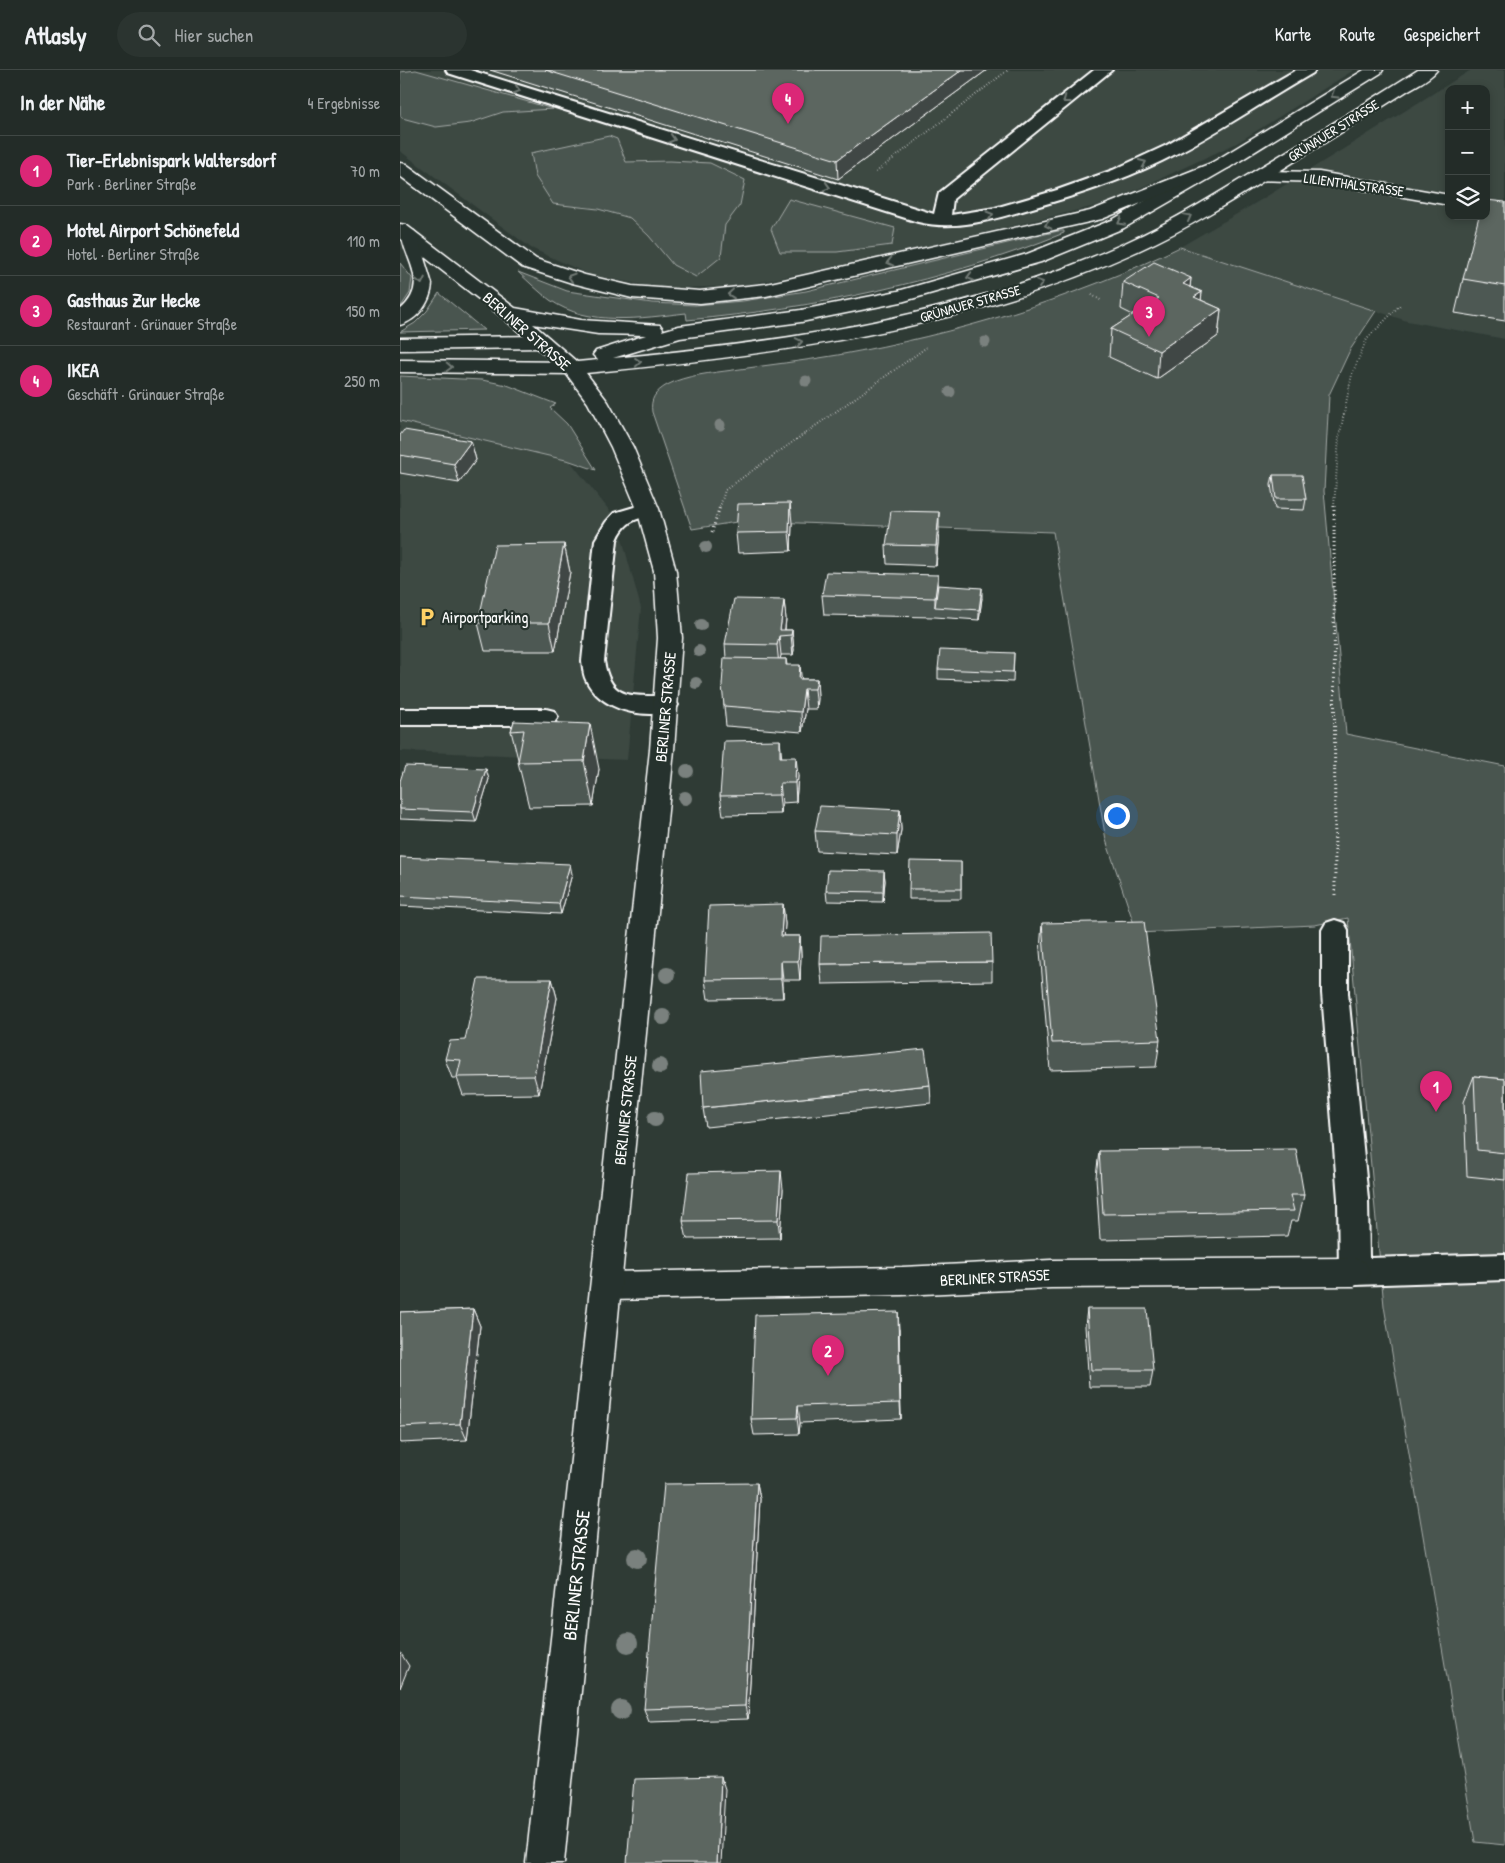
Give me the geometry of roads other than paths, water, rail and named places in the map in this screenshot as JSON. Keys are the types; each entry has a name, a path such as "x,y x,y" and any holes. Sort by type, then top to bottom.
{"main road":[{"name":"GRÜNAUER STRASSE","path":"572,368 632,345 679,332 768,321 839,309 901,296 1034,258 1118,224 1375,70"},
{"name":"GRÜNAUER STRASSE","path":"572,368 684,358 779,345 890,326 994,298 1076,270 1147,241 1259,176 1429,70"},
{"path":"400,168 528,263 579,279 632,292 700,297 766,290 1096,214 1224,162"},
{"name":"LILIENTHALSTRASSE","path":"1259,176 1319,177 1445,199"},
{"path":"400,319 413,308 423,292 423,284 404,232"},
{"name":"BERLINER STRASSE","path":"404,232 509,313 572,368 598,402 622,447 648,509 662,556 669,608 670,638 666,705 607,1286 545,1863"},
{"name":"GRÜNAUER STRASSE","path":"509,313 589,328 679,332"},
{"path":"400,344 542,342"},
{"path":"400,366 572,368"},
{"name":"BERLINER STRASSE","path":"607,1286 902,1281 1051,1274 1354,1272"}],"lane":[{"path":"454,70 924,218 941,221 980,218 1061,195 1123,172 1173,149 1307,70"},
{"path":"941,221 945,197 1104,70"},
{"path":"648,509 626,514 611,527 606,540 593,661 596,679 614,700 641,705 666,705"},
{"path":"400,717 546,717"},
{"path":"1335,930 1335,993 1353,1199 1354,1272 1505,1267"}],"place":[{"name":"IKEA","path":"788,124"},
{"name":"Gasthaus Zur Hecke","path":"1149,337"},
{"name":"Airportparking","path":"427,617"},
{"name":"Tier-Erlebnispark Waltersdorf","path":"1436,1112"},
{"name":"Motel Airport Schönefeld","path":"828,1376"}]}
